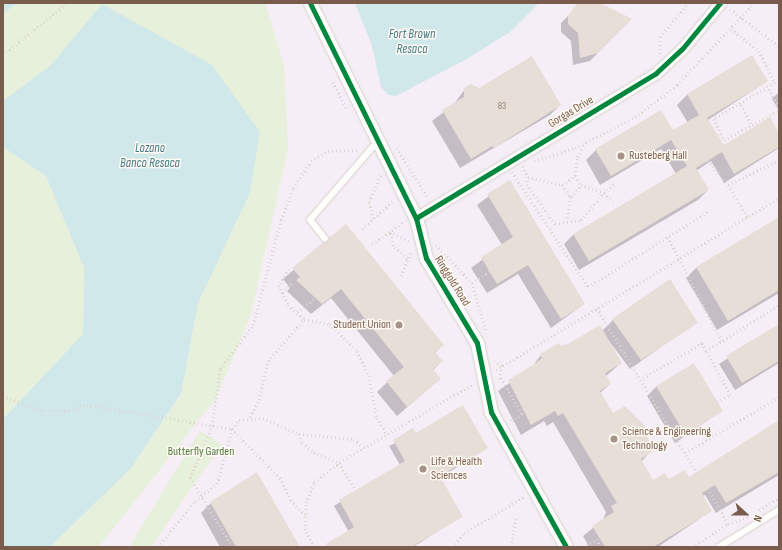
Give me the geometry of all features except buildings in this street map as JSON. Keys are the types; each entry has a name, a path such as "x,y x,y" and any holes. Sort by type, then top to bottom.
{"street":[{"name":"Ringgold Road","path":"310,3 375,145 411,219 426,258 477,343 491,412 566,547"},
{"name":"Gorgas Drive","path":"411,219 656,73 725,6"}],"lane":[{"path":"325,239 310,220 375,145"},
{"path":"719,547 779,510"}],"path":[{"path":"3,55 67,3"},
{"path":"656,60 660,56 660,37 688,3"},
{"path":"506,175 522,166 586,143 635,117 677,85 742,18 754,3"},
{"path":"725,6 779,46"},
{"path":"731,29 759,51 775,82 769,89 714,119 724,140 779,108 769,89"},
{"path":"741,104 752,125"},
{"path":"394,141 425,197 432,194"},
{"path":"586,143 577,157 576,176 581,185 604,193 614,202"},
{"path":"232,547 202,495 190,478 212,426 220,369 253,325 293,188 311,161 328,151 375,145"},
{"path":"708,160 728,186 747,217"},
{"path":"728,186 779,160"},
{"path":"522,166 528,177 527,184 555,224 567,220 581,220 604,193 614,184"},
{"path":"373,219 369,211 371,192 384,172"},
{"path":"512,172 588,287 709,211"},
{"path":"562,185 576,176"},
{"path":"528,177 562,185 571,197"},
{"path":"567,220 571,197 581,185"},
{"path":"362,229 398,197"},
{"path":"490,354 493,372 779,198"},
{"path":"372,244 411,219"},
{"path":"390,232 409,242"},
{"path":"390,232 393,246 407,259"},
{"path":"668,237 722,341"},
{"path":"432,239 472,283 488,340"},
{"path":"401,276 412,248"},
{"path":"289,269 279,280 282,293 304,319 330,324 357,351 370,376 377,418 387,434"},
{"path":"472,283 490,271"},
{"path":"282,293 293,281"},
{"path":"297,312 314,299"},
{"path":"706,352 779,305"},
{"path":"597,308 697,473"},
{"path":"250,417 259,400 268,361 304,319"},
{"path":"643,378 702,343 730,395 717,402"},
{"path":"491,361 502,366"},
{"path":"502,366 501,378 523,415 509,422"},
{"path":"495,380 501,378"},
{"path":"314,547 305,530 305,515 314,482 339,463 473,384"},
{"path":"3,396 44,411 65,411 83,405 232,429 280,478 291,500 305,515"},
{"path":"685,453 779,397"},
{"path":"158,547 168,530 202,495 218,484 232,429 240,420 250,417 263,418 299,434 354,439 364,448"},
{"path":"299,434 302,443 339,463 355,489"},
{"path":"708,490 728,524"},
{"path":"452,547 464,533 526,495"},
{"path":"692,547 728,524 748,517 779,498"},
{"path":"511,547 516,517"},
{"path":"583,547 597,539 601,547"},
{"path":"456,542 458,547"}],"shaded area":[{"path":"3,3 779,3 779,547 3,547"}],"green space":[{"path":"17,3 265,3 284,65 288,149 251,314 217,397 99,547 50,547 131,468 181,395 198,303 250,193 102,4 50,66 3,101 3,14"},
{"path":"3,147 46,176 84,268 83,334 3,419"},
{"name":"Butterfly Garden","path":"200,431 222,444 151,547 129,547"}],"water":[{"path":"3,3 17,3 3,14"},
{"name":"Fort Brown Resaca","path":"355,3 539,3 510,32 465,60 396,96 388,95 381,87 372,46"},
{"name":"Lozano Banco Resaca","path":"102,4 212,65 260,132 250,193 198,303 181,394 131,468 50,547 3,547 3,419 83,334 84,268 46,176 3,147 3,101 50,66"}],"cycle path":[{"path":"310,3 416,218 426,258 477,343 491,412 566,547"},
{"path":"416,218 656,73 682,49 720,3"}],"place":[{"name":"Rusteberg Hall","path":"621,156"},
{"name":"Student Union","path":"399,325"},
{"name":"Science & Engineering Technology","path":"614,439"},
{"name":"Life & Health Sciences","path":"423,469"}]}
